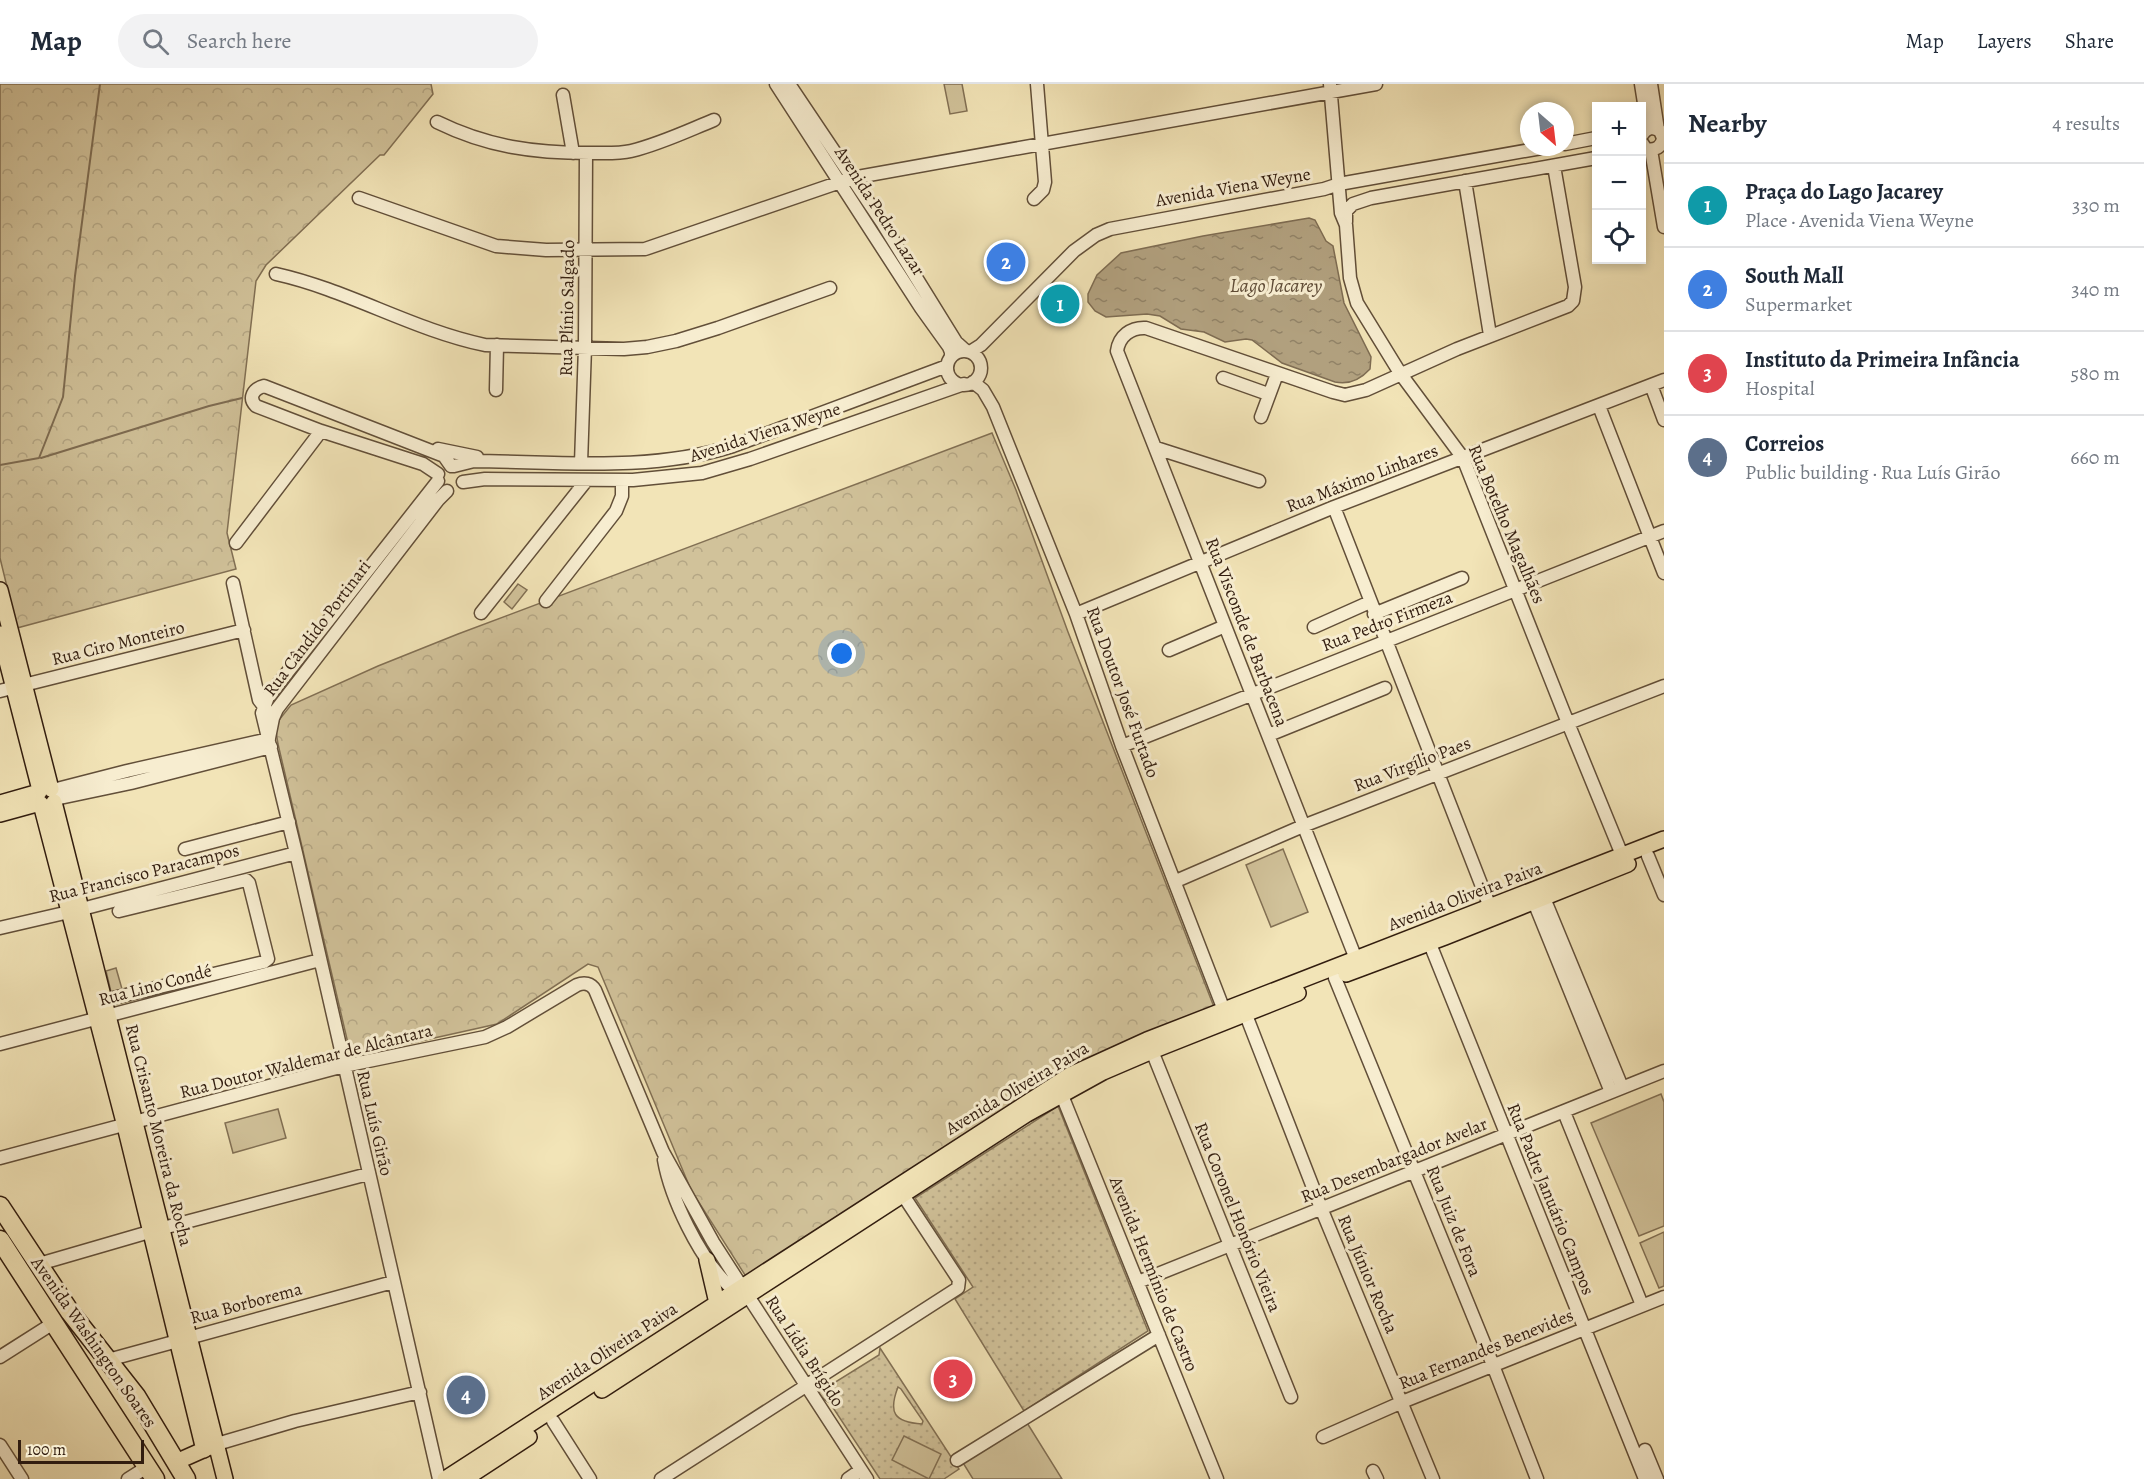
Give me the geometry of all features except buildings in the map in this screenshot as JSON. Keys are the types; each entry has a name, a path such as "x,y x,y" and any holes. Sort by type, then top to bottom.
{"highway":[{"name":"Avenida Washington Soares","path":"0,1206 70,1312 136,1396 186,1479"},
{"name":"Avenida Washington Soares","path":"0,1240 151,1473"},
{"path":"111,1409 122,1414 129,1412 132,1397 125,1381"}],"main road":[{"name":"Rua Crisanto Moreira da Rocha","path":"0,590 13,687"},
{"name":"Rua Crisanto Moreira da Rocha","path":"0,634 13,687 47,796 131,1124 210,1447 225,1479"},
{"path":"0,803 47,796"},
{"path":"0,814 47,796"},
{"name":"Avenida Oliveira Paiva","path":"465,1479 742,1291 1108,1057 1226,1017 1246,1015 1427,938 1490,907 1664,839"},
{"name":"Avenida Oliveira Paiva","path":"445,1479 717,1303 742,1291 903,1195 1027,1114 1059,1089 1152,1051 1356,959 1539,900 1664,850"},
{"name":"Rua Crisanto Moreira da Rocha","path":"75,911 105,1000 103,1017"},
{"path":"703,1254 717,1303"},
{"path":"176,1462 210,1447"}],"street":[{"name":"Avenida Pedro Lazar","path":"776,84 852,178 895,255 921,308 949,347 951,352 949,362"},
{"name":"Avenida Pedro Lazar","path":"789,84 839,181 930,303 958,345 968,352"},
{"path":"1034,199 1043,190 1045,182 1037,84"},
{"path":"359,198 496,246 546,250 645,249 852,178 1041,145 1330,88 1376,84"},
{"path":"1641,84 1658,148 1646,147"},
{"path":"1651,84 1655,133"},
{"name":"Rua Botelho Magalhães","path":"1330,88 1341,213 1346,225 1350,278 1357,303 1400,373 1463,458 1622,855"},
{"name":"Rua Plínio Salgado","path":"563,94 580,153 586,249 580,463"},
{"path":"437,122 460,133 511,148 534,152 580,153 629,152 714,120"},
{"path":"1574,142 1592,139"},
{"path":"1646,150 1661,189 1664,227"},
{"name":"Avenida Viena Weyne","path":"968,352 981,345 1074,250 1101,232 1324,189 1339,184 1520,152"},
{"path":"1346,225 1346,211 1353,204 1371,198 1592,159"},
{"path":"1261,417 1277,374 1346,395 1366,390 1490,335 1568,306 1573,301 1575,287 1554,166"},
{"path":"1465,181 1490,335"},
{"path":"276,274 303,280 378,311 466,341 485,345 624,349 676,341 830,288"},
{"name":"Rua Visconde de Barbacena","path":"1277,374 1155,330 1140,328 1122,337 1117,351 1356,959"},
{"path":"496,390 497,345"},
{"path":"959,352 968,352 978,358 981,366 979,375 968,383 952,379 949,362 959,352"},
{"name":"Avenida Viena Weyne","path":"453,466 467,462 486,461 634,463 698,456 733,446 949,362"},
{"path":"1223,378 1268,394"},
{"name":"Rua Máximo Linhares","path":"1076,614 1334,507 1664,380"},
{"name":"Avenida Viena Weyne","path":"463,482 485,479 628,481 702,473 968,383"},
{"name":"Rua Doutor José Furtado","path":"968,383 983,390 993,407 1076,614 1122,746 1176,881 1226,1017"},
{"path":"1651,385 1664,420"},
{"path":"264,386 418,447 444,456 462,472 463,482 457,489 447,491 443,489 435,481 428,467 321,431 256,406 252,400 252,394 264,386"},
{"path":"1599,406 1664,573"},
{"path":"236,543 321,431"},
{"path":"418,447 428,446 486,461"},
{"path":"1156,448 1259,481"},
{"path":"659,460 656,469 663,478"},
{"path":"546,601 616,511 628,481 637,472 634,463"},
{"path":"435,481 445,467 453,466"},
{"name":"Rua Cândido Portinari","path":"270,743 274,716 435,481"},
{"path":"481,613 586,481"},
{"name":"Rua Cândido Portinari","path":"270,743 262,720 263,706 268,697 447,491"},
{"path":"1334,507 1490,907"},
{"name":"Rua Pedro Firmeza","path":"1122,746 1664,531"},
{"path":"1314,627 1462,578"},
{"path":"233,583 259,700 274,716"},
{"path":"1169,650 1225,626"},
{"name":"Rua Ciro Monteiro","path":"13,687 244,630"},
{"name":"Rua Virgílio Paes","path":"1176,881 1303,826 1664,686"},
{"path":"1269,735 1385,688"},
{"path":"47,796 131,783 270,743"},
{"name":"Rua Luís Girão","path":"270,743 439,1479"},
{"path":"184,849 289,822"},
{"name":"Rua Francisco Paracampos","path":"0,928 75,911 296,853"},
{"path":"1648,856 1664,895"},
{"path":"105,1000 264,962 268,959 249,883 246,880 118,911"},
{"path":"1539,900 1617,1090"},
{"name":"Rua Padre Januário Campos","path":"1427,938 1645,1479"},
{"name":"Rua Lino Condé","path":"0,1044 320,960"},
{"name":"Rua Juiz de Fora","path":"1335,978 1494,1366 1537,1479"},
{"name":"Rua Lídia Brígido","path":"577,985 588,984 596,990 663,1152 742,1291 864,1474"},
{"name":"Rua Doutor Waldemar de Alcântara","path":"0,1158 344,1066 485,1037 507,1027 577,985"},
{"name":"Rua Júnior Rocha","path":"1246,1015 1321,1208 1433,1479"},
{"name":"Rua Coronel Honório Vieira","path":"1152,1051 1291,1397"},
{"name":"Rua Desembargador Avelar","path":"1138,1282 1664,1071"},
{"name":"Avenida Hermínio de Castro","path":"1059,1089 1217,1479"},
{"path":"1563,1112 1642,1305"},
{"name":"Rua Lídia Brígido","path":"663,1152 667,1177 703,1254 729,1286 742,1291"},
{"path":"39,1264 157,1229 368,1174"},
{"path":"661,1479 958,1288 958,1280 903,1195"},
{"path":"703,1254 699,1242 704,1239 713,1242"},
{"name":"Rua Borborema","path":"108,1360 393,1282"},
{"name":"Rua Fernandes Benevides","path":"1323,1437 1402,1402 1664,1297"},
{"path":"0,1357 55,1322"},
{"path":"957,1460 1159,1335"},
{"path":"210,1447 295,1421 420,1392"},
{"path":"553,1421 590,1479"},
{"path":"0,1445 22,1479"},
{"path":"1645,1450 1657,1479"},
{"path":"128,1479 151,1473"},
{"path":"848,1479 864,1474"}],"green space":[{"path":"0,84 431,84 433,94 384,155 380,155 266,265 256,281 227,533 236,569 17,628 0,558"},
{"path":"944,84 962,84 967,111 950,114"},
{"path":"992,433 1016,490 1068,632 1214,1007 1037,1088 748,1275 745,1275 691,1190 598,967 588,964 497,1024 358,1055 350,1052 278,744 276,731 279,720 291,705 378,666 458,634"},
{"path":"518,584 527,590 512,609 504,602"},
{"path":"1283,849 1308,912 1271,927 1246,865"},
{"path":"116,968 122,989 111,992 106,971"},
{"path":"1661,1094 1664,1102 1664,1226 1639,1236 1591,1123"},
{"path":"1058,1106 1148,1331 1024,1411 955,1299 973,1287 915,1198"},
{"path":"278,1109 286,1138 233,1153 225,1123"},
{"path":"1664,1232 1664,1286 1659,1288 1640,1243"},
{"path":"880,1348 959,1469 944,1479 880,1479 830,1403 818,1392 817,1386 825,1381 834,1383 879,1355","holes":["898,1387 923,1421 922,1424 905,1421 896,1415 895,1396"]},
{"path":"1024,1418 1062,1479 973,1479 960,1458"},
{"path":"904,1436 941,1454 929,1479 892,1460"}],"water":[{"name":"Lago Jacarey","path":"1309,218 1315,220 1326,241 1333,246 1344,303 1371,357 1370,369 1354,381 1335,382 1282,363 1252,340 1225,342 1204,332 1181,329 1160,316 1147,314 1106,317 1095,311 1088,302 1088,294 1097,275 1121,253"}],"waterway":[{"path":"0,465 39,458 63,397 75,276 100,84"},
{"path":"41,458 242,398"}],"place":[{"name":"South Mall","path":"1006,262"},
{"name":"Praça do Lago Jacarey","path":"1060,304"},
{"name":"Instituto da Primeira Infância","path":"953,1379"},
{"name":"Correios","path":"466,1395"}]}
